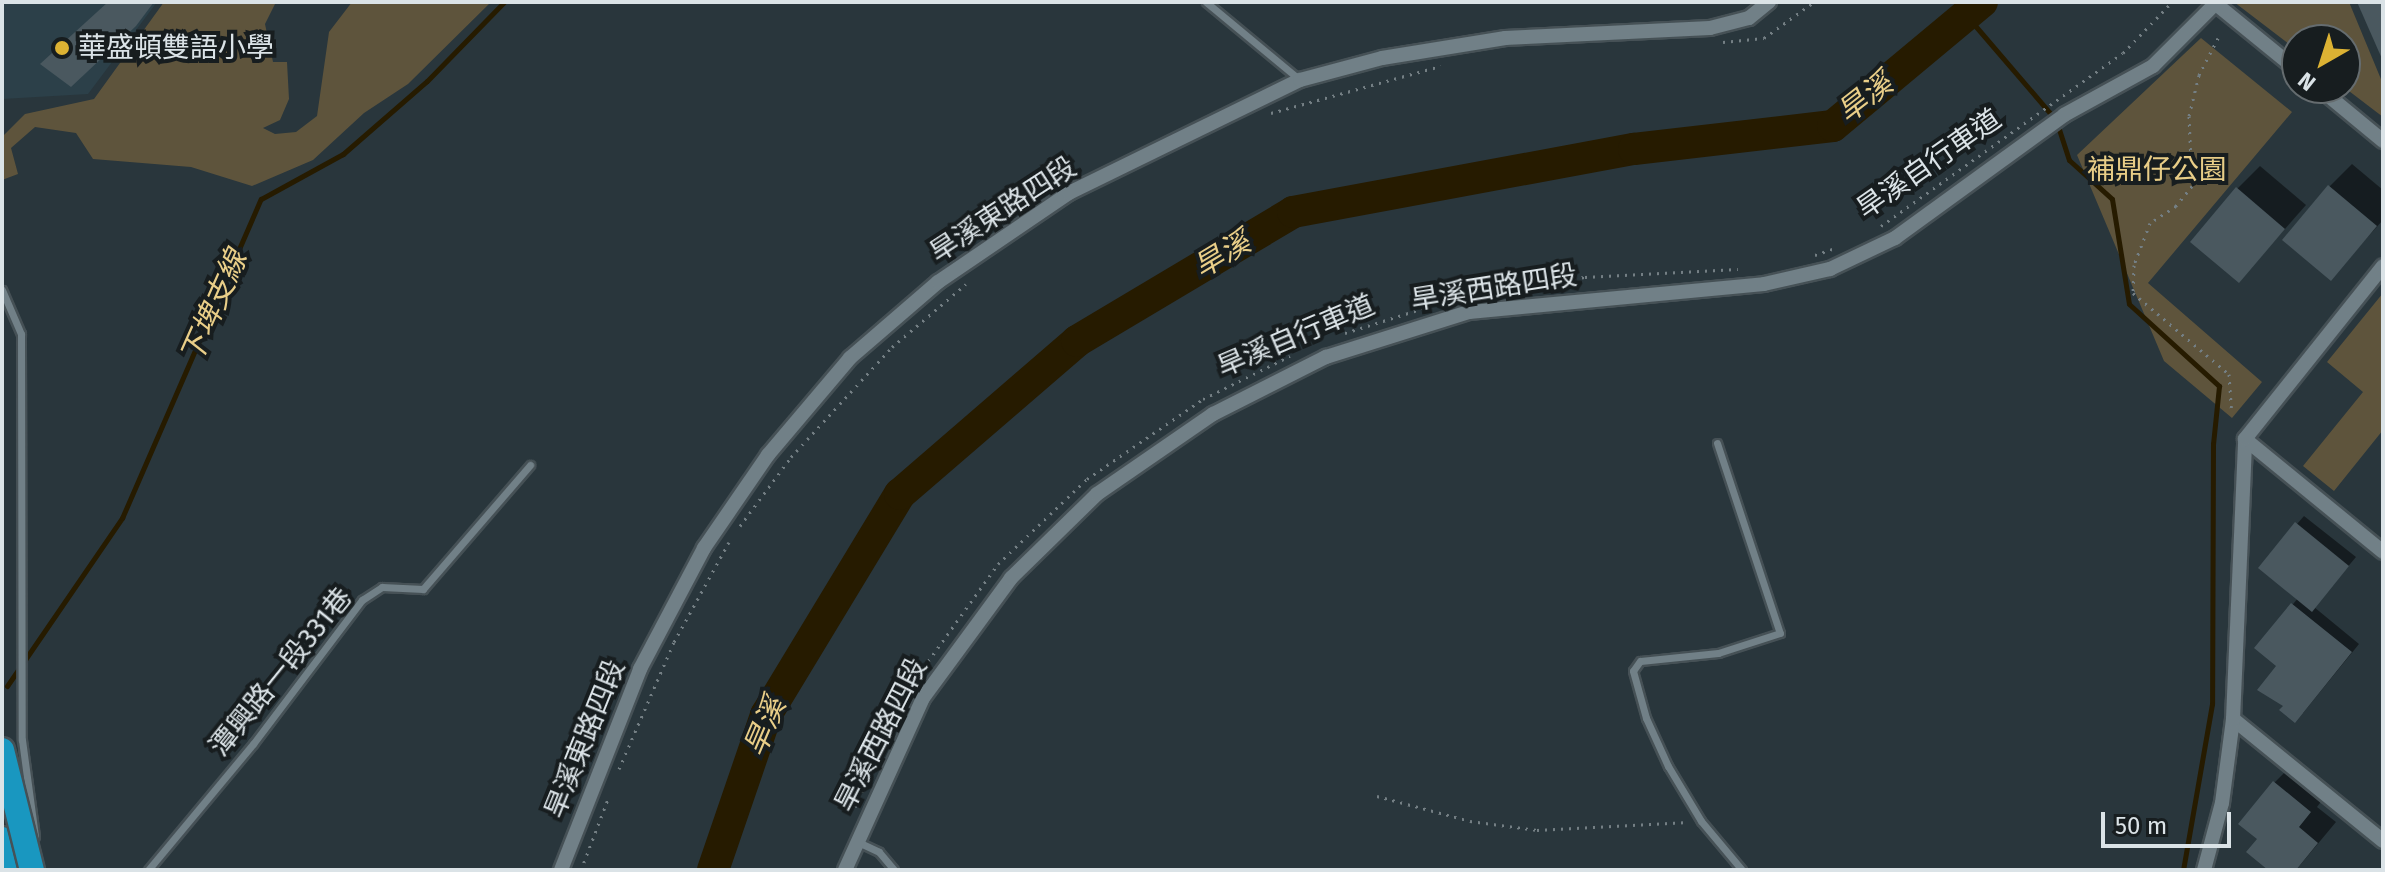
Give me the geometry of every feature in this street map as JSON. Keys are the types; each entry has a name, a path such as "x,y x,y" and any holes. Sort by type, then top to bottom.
{"highway":[{"path":"2,750 36,870"},
{"path":"2,839 14,870"}],"street":[{"name":"旱溪東路四段","path":"561,870 640,669 704,548 768,455 850,358 938,282 1069,193 1300,80 1382,58 1505,38 1710,28 1749,18 1769,2"},
{"path":"2216,3 2281,57"},
{"name":"旱溪西路四段","path":"845,870 923,698 1011,578 1097,494 1213,414 1326,357 1469,312 1764,284 1830,269 1895,238 2064,115 2153,66 2216,3"},
{"path":"2338,104 2383,141"},
{"path":"2204,870 2222,803 2233,719 2245,439 2383,266"},
{"path":"2245,439 2383,552"},
{"path":"2233,719 2383,841"},
{"path":"2,785 36,870"}],"lane":[{"path":"1206,2 1300,80"},
{"path":"2,290 21,334 22,740 36,870"},
{"path":"1717,443 1780,633 1718,653 1640,661 1633,671 1668,766 1701,821 1742,870"},
{"name":"潭興路一段331巷","path":"148,870 253,744 362,600 382,587 423,589 530,465"},
{"path":"856,841 879,852 894,870"}],"path":[{"path":"1711,44 1764,38 1814,2"},
{"name":"旱溪自行車道","path":"1871,231 2123,53 2172,2"},
{"path":"2218,38 2199,75 2189,116 2192,186 2176,206 2150,223 2134,265 2133,293 2229,374 2232,413"},
{"path":"1264,116 1304,101 1454,63"},
{"name":"旱溪自行車道","path":"1811,256 1838,246"},
{"path":"1462,297 1585,277 1747,269"},
{"path":"616,778 674,642 731,539 791,457 892,347 978,275"},
{"name":"旱溪自行車道","path":"1333,338 1446,301"},
{"name":"旱溪自行車道","path":"917,678 998,564 1087,479 1203,399 1292,355"},
{"path":"851,817 902,703"},
{"path":"581,870 611,791"},
{"path":"1377,796 1470,821 1537,830 1701,821"}],"shaded area":[{"name":"華盛頓雙語小學","path":"2,2 157,2 88,94 2,99"}],"green space":[{"path":"164,2 276,2 265,24 273,62 287,62 289,99 280,120 263,128 275,134 296,132 317,116 329,32 352,2 491,2 408,84 364,113 313,160 252,186 191,167 93,159 76,133 35,127 11,148 18,174 2,180 2,137 25,114 94,99"},
{"path":"2234,2 2349,2 2358,24 2281,24 2281,38"},
{"path":"2361,31 2383,84 2383,117 2361,100"},
{"name":"補鼎仔公園","path":"2201,38 2292,112 2148,283 2262,382 2232,418 2164,361 2077,155"},
{"path":"2383,293 2383,430 2334,491 2303,466 2363,392 2327,362"}],"building":[{"path":"108,2 154,2 136,26 71,87 40,64"},
{"path":"2357,2 2383,2 2383,61"},
{"path":"2328,185 2377,226 2331,281 2282,240"},
{"path":"2236,187 2285,229 2239,283 2190,242"},
{"path":"2295,522 2349,566 2312,612 2258,568"},
{"path":"2291,603 2352,652 2295,723 2279,710 2283,706 2257,690 2276,666 2254,648"},
{"path":"2273,781 2311,812 2299,827 2318,843 2296,870 2268,870 2246,852 2257,839 2238,824"}],"waterway":[{"name":"下埤支線","path":"7,686 122,518 261,199 343,154 427,81 504,2"},
{"name":"旱溪","path":"713,870 766,715 900,494 1077,341 1293,212 1634,149 1833,126 1982,2"},
{"path":"1966,15 2056,120 2069,160 2112,199 2129,304 2219,386 2213,444 2212,704 2183,870"}],"place":[{"name":"華盛頓雙語小學","path":"62,48"}]}
